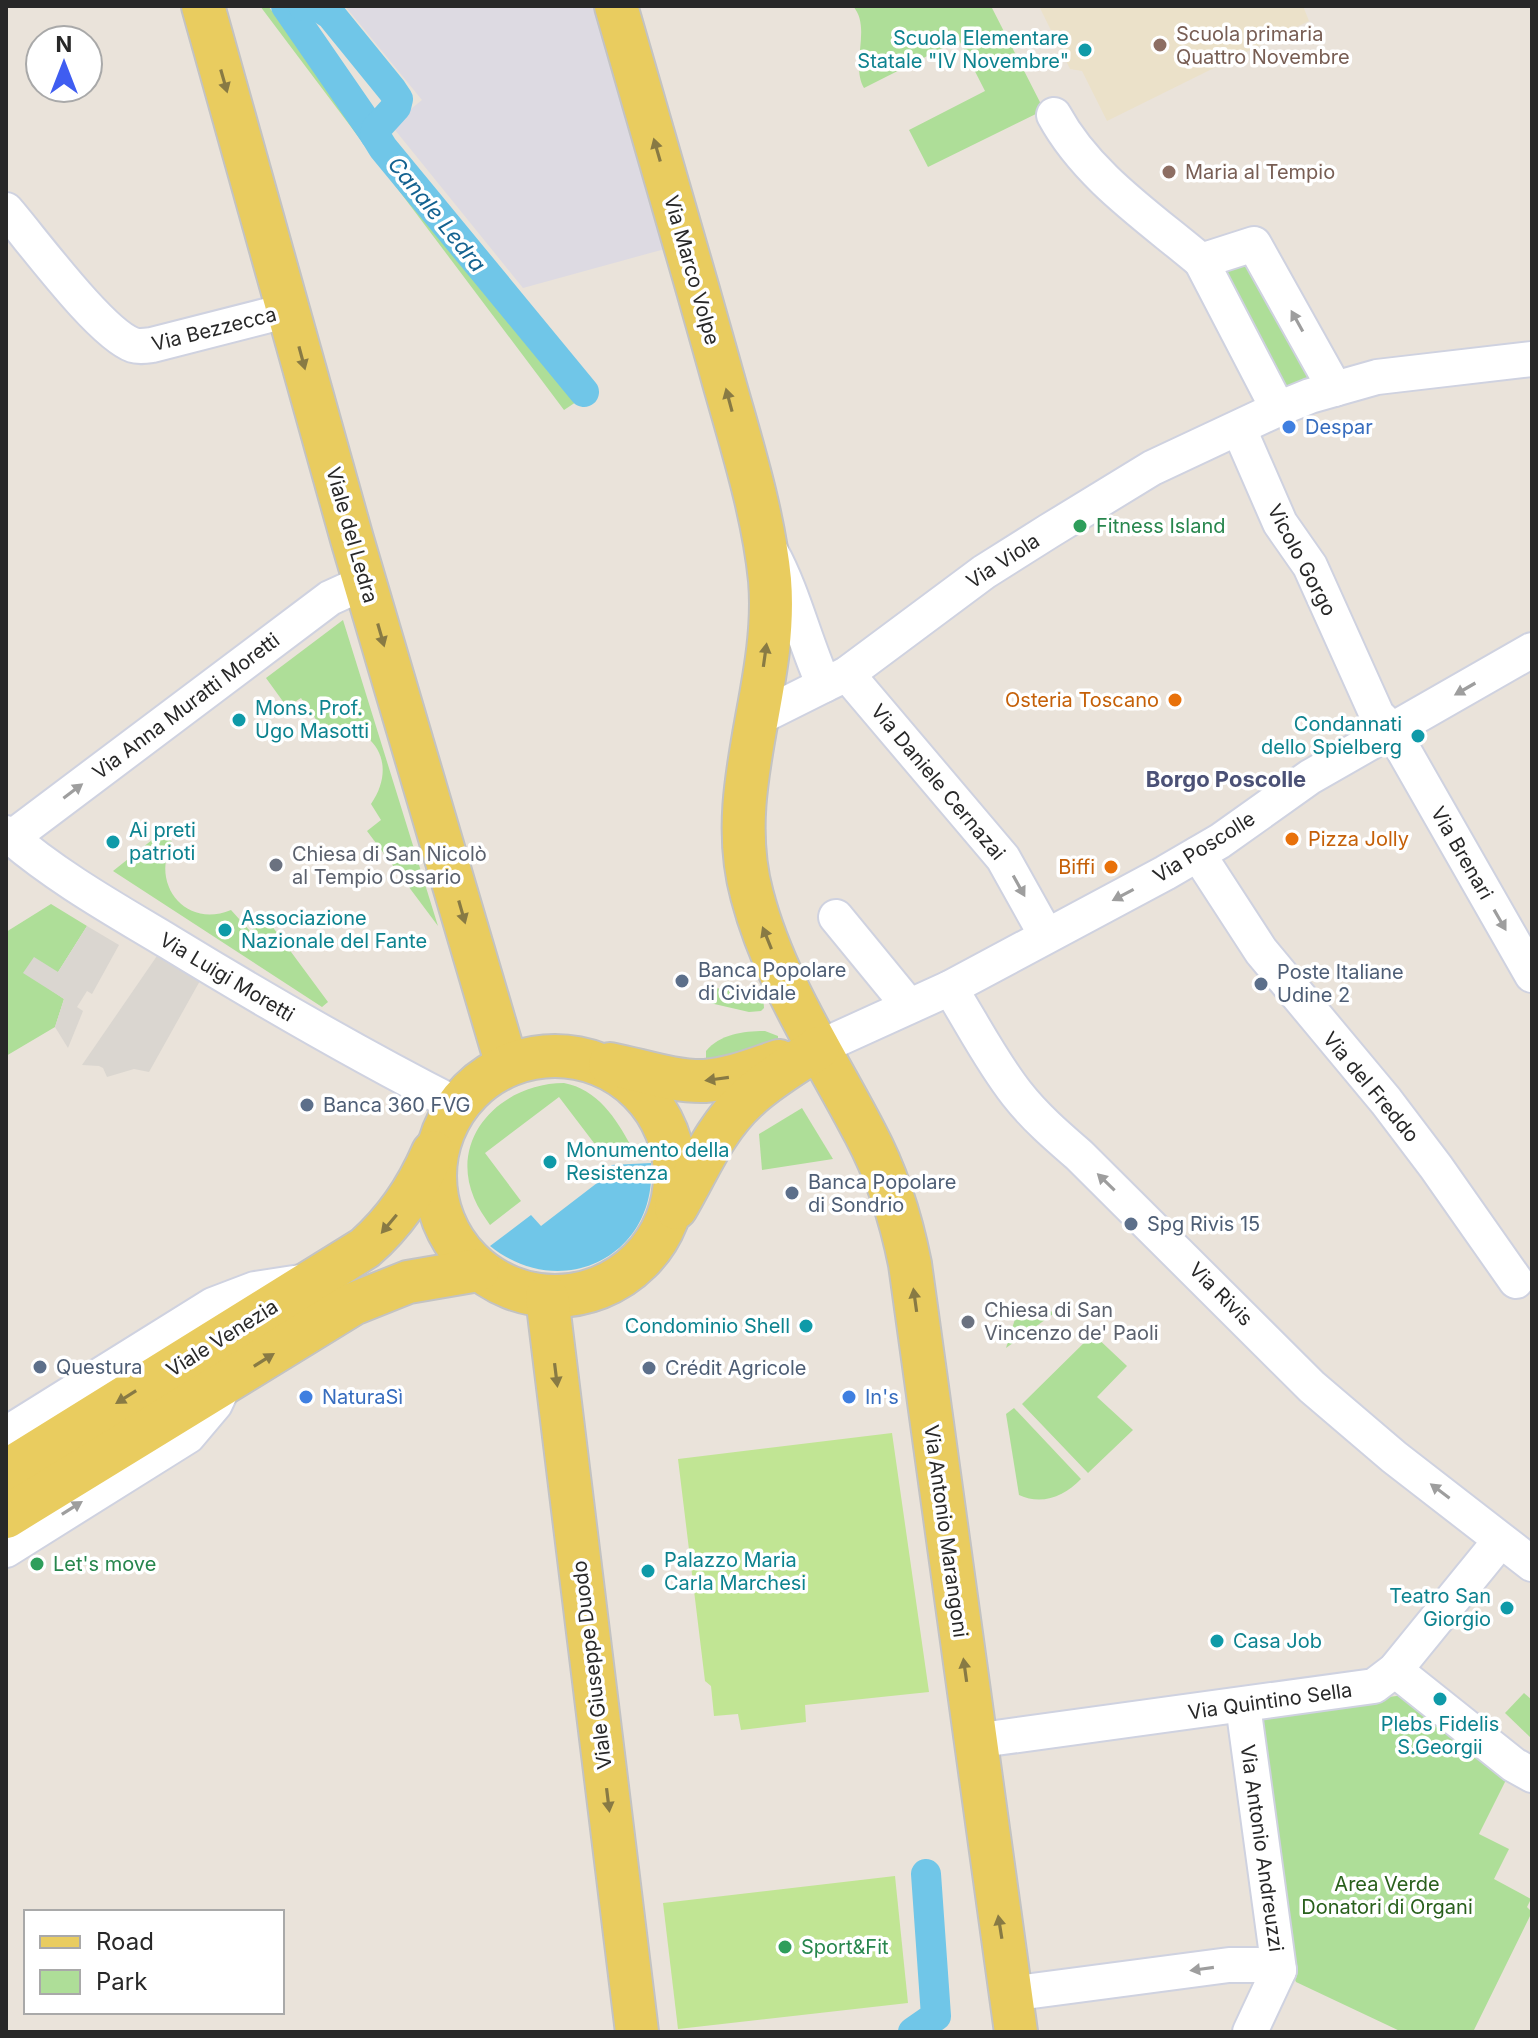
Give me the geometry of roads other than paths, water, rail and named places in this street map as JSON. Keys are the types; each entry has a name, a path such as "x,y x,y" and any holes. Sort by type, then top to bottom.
{"main road":[{"name":"Viale del Ledra","path":"203,6 367,587 506,1062"},
{"name":"Via Marco Volpe","path":"616,6 704,310 763,536 770,601 743,803 745,865 761,925 818,1048"},
{"path":"818,1048 746,1099 711,1143 659,1238 644,1258 615,1282 590,1293 547,1297 508,1289 478,1270 452,1241 437,1205 434,1166 450,1119 473,1087 506,1062 546,1056 703,1081 737,1075 818,1048"},
{"name":"Via Antonio Marangoni","path":"818,1048 867,1135 902,1224 1013,2013"},
{"path":"583,1060 609,1069 628,1081 649,1101 663,1124 676,1169 669,1217 659,1238"},
{"name":"Viale Venezia","path":"6,1471 365,1248 383,1233 423,1174 450,1119"},
{"name":"Viale Venezia","path":"6,1517 353,1304 408,1282 478,1270"},
{"name":"Viale Giuseppe Duodo","path":"547,1297 637,2032"}],"street":[{"path":"1054,115 1065,134 1103,177 1201,261 1278,409"},
{"name":"Via Bezzecca","path":"6,210 93,313 135,345 152,345 289,310"},
{"path":"1201,261 1254,244 1335,389"},
{"name":"Via Viola","path":"835,679 946,599 1152,468 1278,409 1377,377 1532,359"},
{"name":"Vicolo Gorgo","path":"1239,429 1280,523 1310,566 1377,715 1392,730"},
{"name":"Via Marco Volpe","path":"763,536 787,581 812,660 835,679"},
{"name":"Via Anna Muratti Moretti","path":"8,836 330,598 352,588 367,587"},
{"name":"Via Poscolle","path":"818,1048 950,988 1198,854 1310,777 1532,650"},
{"path":"756,719 835,679"},
{"name":"Via Daniele Cernazai","path":"835,679 1003,858 1046,935"},
{"name":"Via Brenari","path":"1392,730 1532,975"},
{"name":"Via Luigi Moretti","path":"8,836 157,934 390,1071 450,1119"},
{"name":"Via del Freddo","path":"1198,854 1261,951 1386,1101 1516,1281"},
{"path":"836,917 909,1006"},
{"name":"Via Rivis","path":"950,988 1002,1072 1043,1123 1091,1166 1312,1387 1394,1457 1532,1564"},
{"name":"Viale Venezia","path":"6,1434 213,1305 255,1289 315,1280"},
{"name":"Viale Venezia","path":"6,1550 188,1436 215,1404 226,1383"},
{"name":"Via Quintino Sella","path":"974,1741 1374,1686 1395,1670 1500,1541"},
{"path":"1395,1670 1514,1765 1532,1775"},
{"name":"Via Antonio Andreuzzi","path":"1243,1705 1279,1970 1250,2032"},
{"path":"1013,2013 1229,1965 1258,1965 1279,1970"}],"water":[{"path":"651,1163 649,1196 639,1224 622,1246 600,1261 574,1270 546,1270 518,1263 490,1246 531,1215 541,1226 614,1170 611,1165"}],"waterway":[{"path":"286,6 375,135"},
{"name":"Canale Ledra","path":"303,6 317,6 331,15 392,90 398,99 396,107 376,129 375,135 383,148 584,392"},
{"name":"Canale Ledra","path":"913,2032 936,2016 926,1874"},
{"name":"Canale Ledra","path":"936,2016 938,2032"}],"place":[{"name":"Scuola primaria Quattro Novembre","path":"1160,45"},
{"name":"Scuola Elementare Statale \"IV Novembre\"","path":"1085,50"},
{"name":"Maria al Tempio","path":"1169,172"},
{"name":"Despar","path":"1289,427"},
{"name":"Fitness Island","path":"1080,526"},
{"name":"Osteria Toscano","path":"1175,700"},
{"name":"Mons. Prof. Ugo Masotti","path":"239,720"},
{"name":"Condannati dello Spielberg","path":"1418,736"},
{"name":"Pizza Jolly","path":"1292,839"},
{"name":"Ai preti patrioti","path":"113,842"},
{"name":"Chiesa di San Nicolò al Tempio Ossario","path":"276,865"},
{"name":"Biffi","path":"1111,867"},
{"name":"Associazione Nazionale del Fante","path":"225,930"},
{"name":"Banca Popolare di Cividale","path":"682,981"},
{"name":"Poste Italiane Udine 2","path":"1261,984"},
{"name":"Banca 360 FVG","path":"307,1105"},
{"name":"Monumento della Resistenza","path":"550,1162"},
{"name":"Banca Popolare di Sondrio","path":"792,1193"},
{"name":"Spg Rivis 15","path":"1131,1224"},
{"name":"Chiesa di San Vincenzo de' Paoli","path":"968,1322"},
{"name":"Condominio Shell","path":"806,1326"},
{"name":"Questura","path":"40,1367"},
{"name":"Crédit Agricole","path":"649,1368"},
{"name":"NaturaSì","path":"306,1397"},
{"name":"In's","path":"849,1397"},
{"name":"Let's move","path":"37,1564"},
{"name":"Palazzo Maria Carla Marchesi","path":"648,1571"},
{"name":"Teatro San Giorgio","path":"1507,1608"},
{"name":"Casa Job","path":"1217,1641"},
{"name":"Plebs Fidelis S.Georgii","path":"1440,1699"},
{"name":"Sport&Fit","path":"785,1947"}],"district":[{"name":"Borgo Poscolle","path":"1226,779"}],"park label":[{"name":"Area Verde Donatori di Organi","path":"1387,1896"}]}
